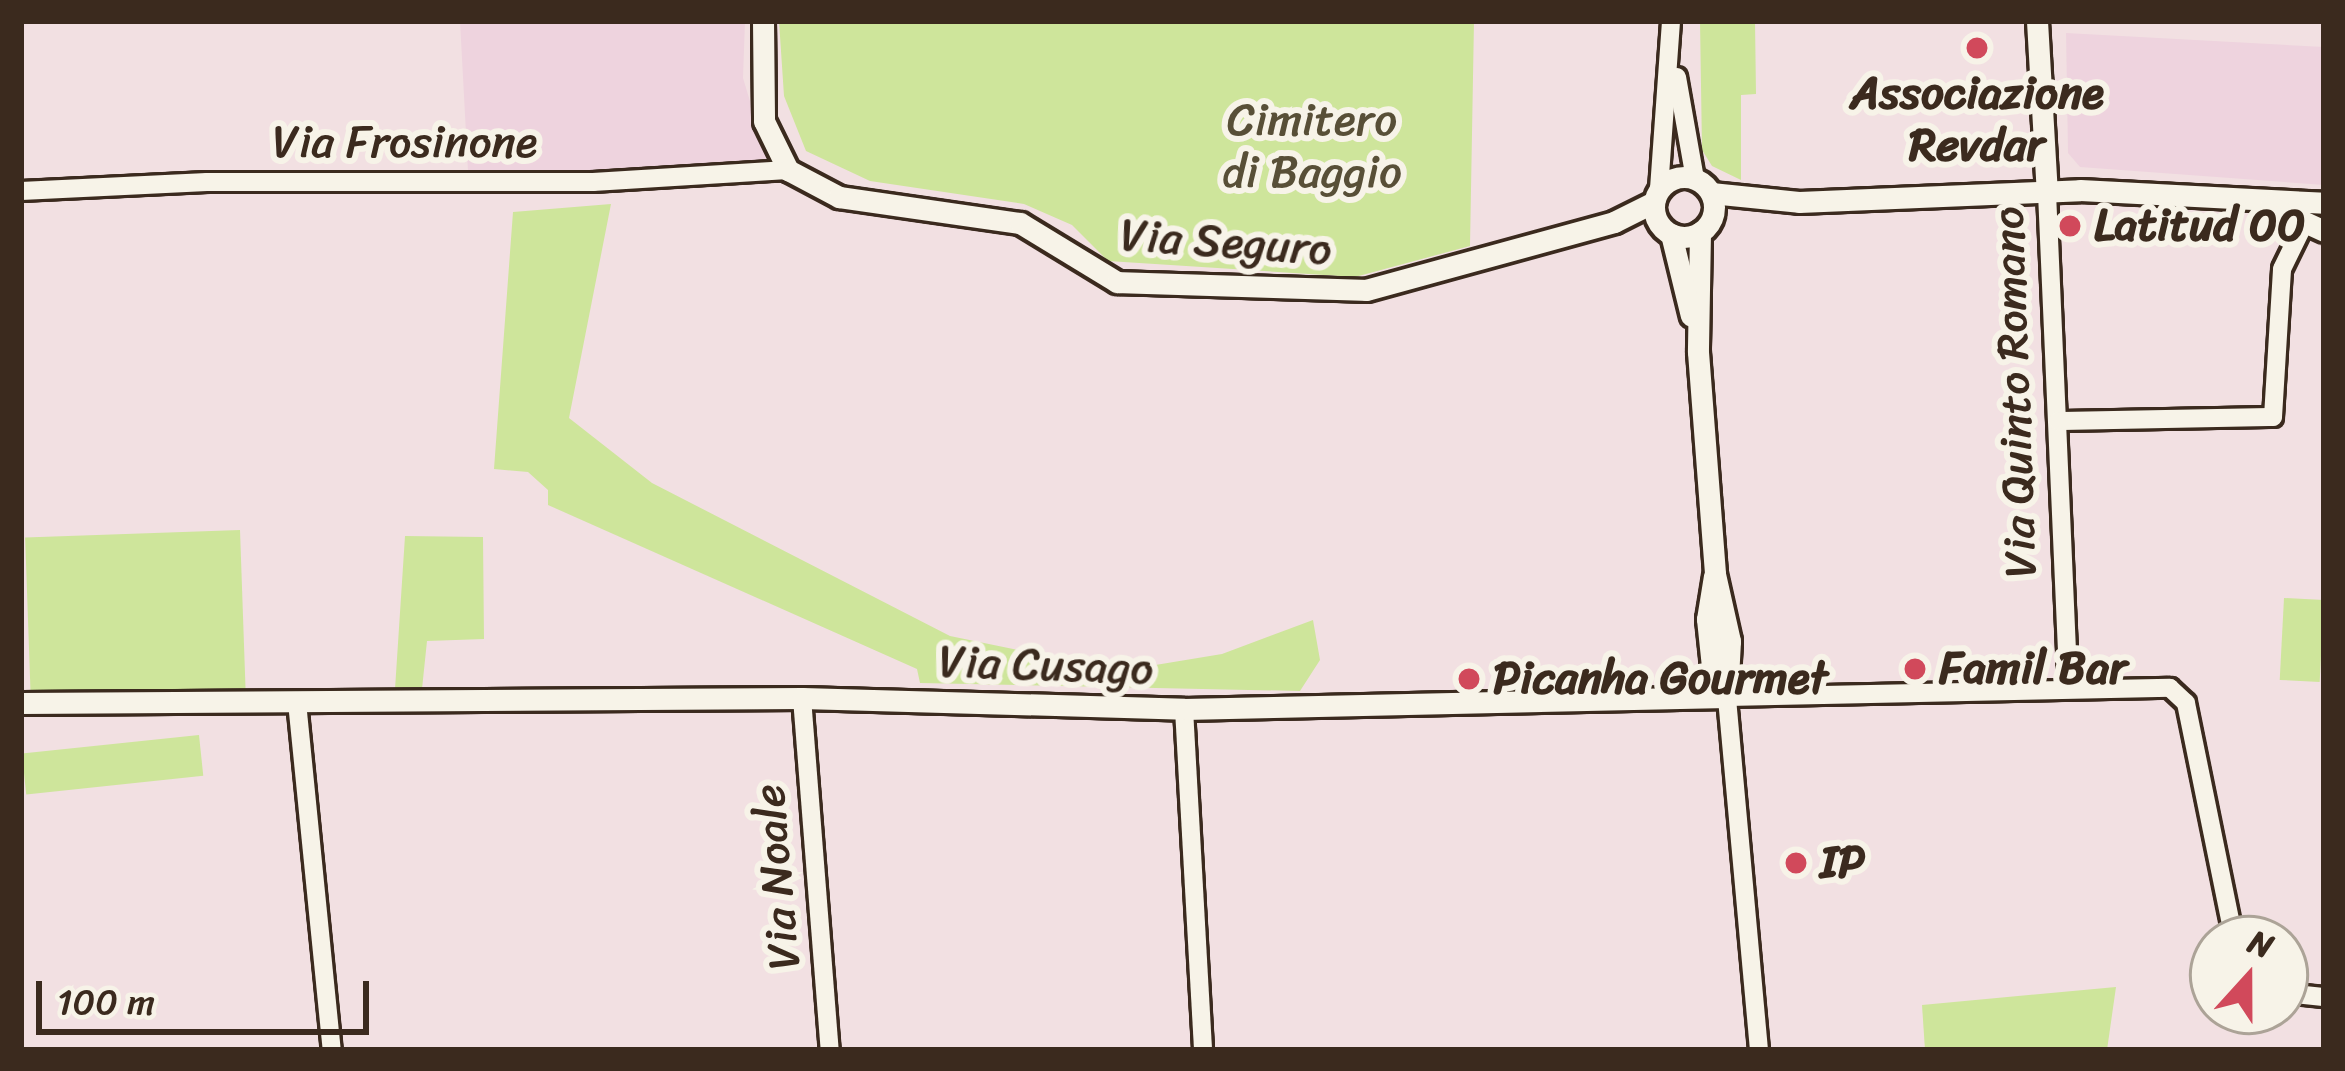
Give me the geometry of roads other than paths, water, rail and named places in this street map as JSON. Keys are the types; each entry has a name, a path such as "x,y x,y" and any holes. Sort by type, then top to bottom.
{"street":[{"path":"763,21 764,122 788,170"},
{"path":"1671,21 1657,196 1698,352"},
{"name":"Via Quinto Romano","path":"2037,21 2069,688"},
{"path":"1672,49 1705,205 1698,352 1714,574 1729,635 1726,697 1759,1050"},
{"name":"Via Frosinone","path":"21,191 207,182 593,182 788,170"},
{"name":"Via Seguro","path":"788,170 839,197 1020,223 1117,282 1366,290 1614,222 1657,196 1675,178 1705,205 1669,233 1614,222"},
{"path":"1705,205 2047,193 2324,203 2281,285 2273,417 2058,421"},
{"path":"2258,200 2314,227"},
{"name":"Via Cusago","path":"21,703 802,698 1184,709 2170,688 2186,703 2229,915"},
{"name":"Via Noale","path":"802,698 830,1050"},
{"path":"297,701 332,1050"},
{"path":"1184,709 1203,1050"}],"place":[{"name":"Associazione Revdar","path":"1977,48"},
{"name":"Latitud 00","path":"2070,226"},
{"name":"Famil Bar","path":"1915,669"},
{"name":"Picanha Gourmet","path":"1469,679"},
{"name":"IP","path":"1796,863"}],"park label":[{"name":"Cimitero di Baggio","path":"1312,147"}]}
